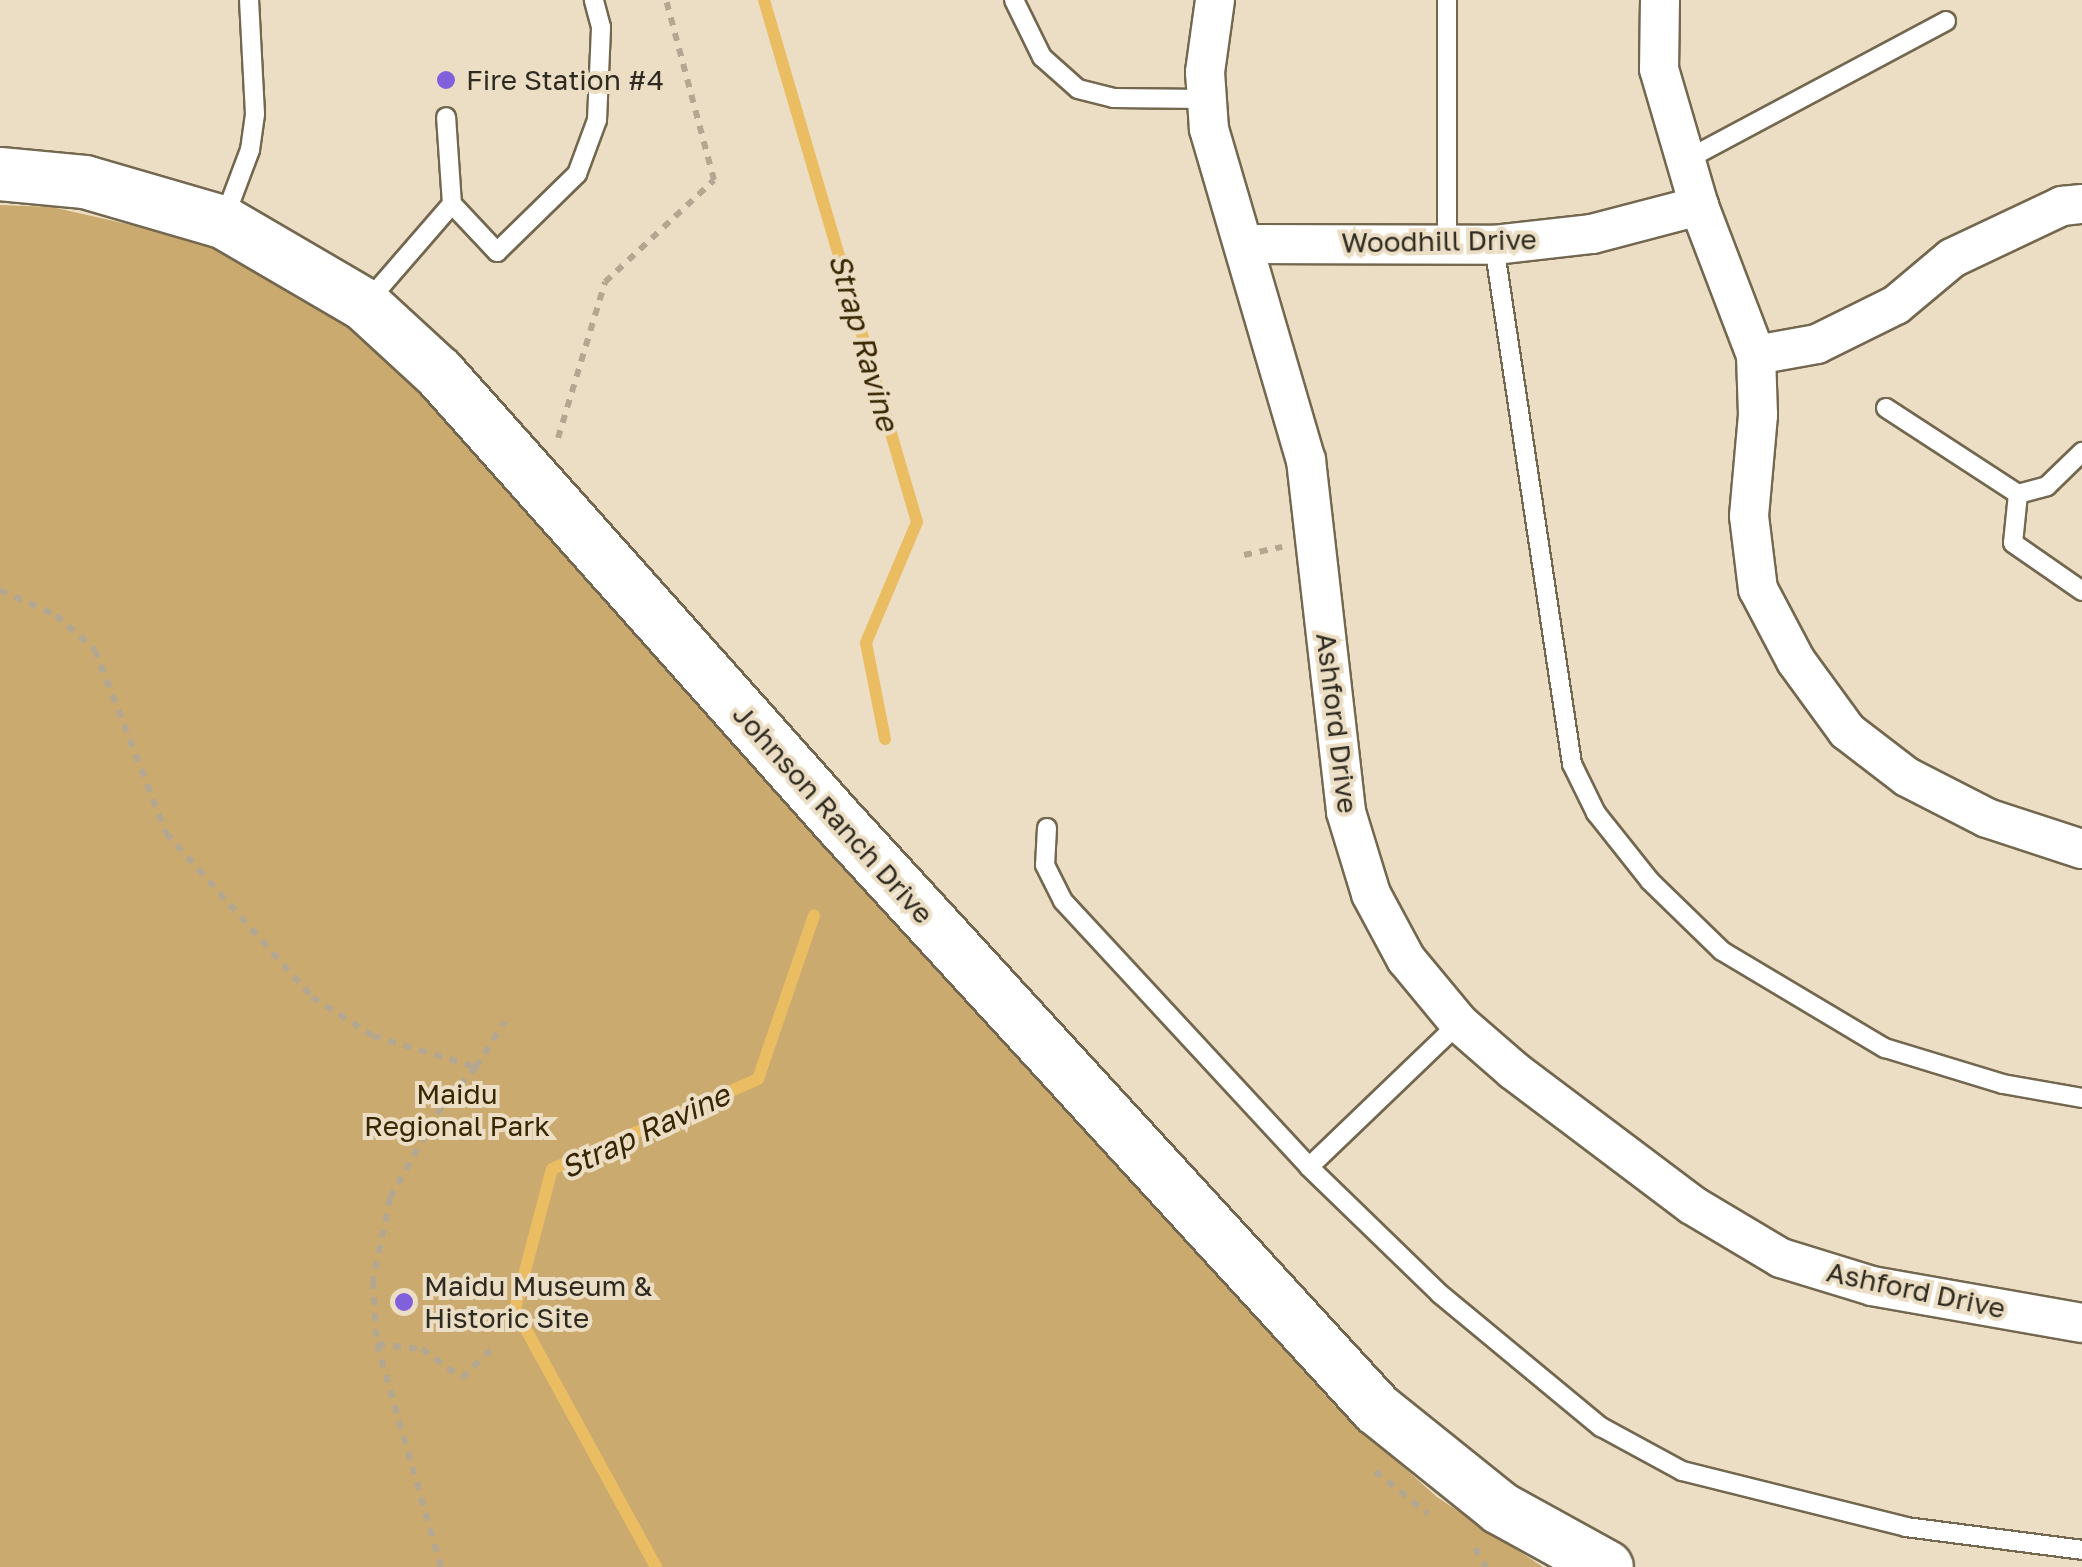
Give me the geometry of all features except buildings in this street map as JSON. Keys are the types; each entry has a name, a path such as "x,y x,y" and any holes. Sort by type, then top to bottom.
{"street":[{"name":"Ashford Drive","path":"1214,0 1205,99 1306,460 1346,812 1380,910 1406,959 1460,1022 1692,1205 1781,1258 1872,1286 2082,1323"},
{"path":"1660,0 1659,69 1699,206 1756,355 1758,414 1748,516 1758,589 1796,661 1847,731 1907,777 1986,818 2082,849"},
{"name":"Johnson Ranch Drive","path":"0,174 85,182 223,222 365,305 440,373 1377,1409 1500,1508 1607,1567"},
{"path":"1756,355 1817,344 1896,305 1952,258 2062,206 2082,204"},
{"name":"Woodhill Drive","path":"1246,244 1447,240 1494,244 1592,234 1699,206"}],"lane":[{"path":"223,222 250,150 255,114 249,0"},
{"path":"446,117 452,204 497,252 577,174 597,120 602,27 594,0"},
{"path":"1014,0 1042,57 1078,89 1113,98 1205,99"},
{"path":"1447,0 1447,240"},
{"path":"1684,161 1946,21"},
{"path":"365,305 452,204"},
{"path":"1494,244 1572,764 1596,813 1650,882 1722,952 1886,1048 2003,1084 2082,1098"},
{"path":"1886,408 2018,494 2046,486 2082,452"},
{"path":"2018,494 2013,543 2082,591"},
{"path":"1047,828 1045,865 1063,901 1309,1167 1440,1294 1642,1454 1682,1471 1906,1528 2082,1550"},
{"path":"1309,1167 1460,1022"}],"path":[{"path":"524,468 559,437 605,282 714,180 666,0"},
{"path":"0,590 56,615 95,650 166,833 312,997 373,1036 476,1067"},
{"path":"441,1567 377,1344 373,1281 390,1198 441,1106 476,1067 505,1022"},
{"path":"377,1344 422,1349 462,1378 491,1350"},
{"path":"1370,1466 1436,1520"},
{"path":"1462,1538 1491,1557"},
{"path":"1474,1547 1486,1567"}],"green space":[{"name":"Maidu Regional Park","path":"0,205 52,207 184,237 236,256 345,320 438,408 1334,1405 1437,1497 1543,1567 0,1567"}],"waterway":[{"name":"Strap Ravine","path":"764,0 917,522 866,643 885,739"},
{"name":"Strap Ravine","path":"656,1567 515,1309 552,1169 758,1079 814,915"}],"place":[{"name":"Fire Station #4","path":"446,80"},
{"name":"Maidu Museum & Historic Site","path":"404,1302"}]}
